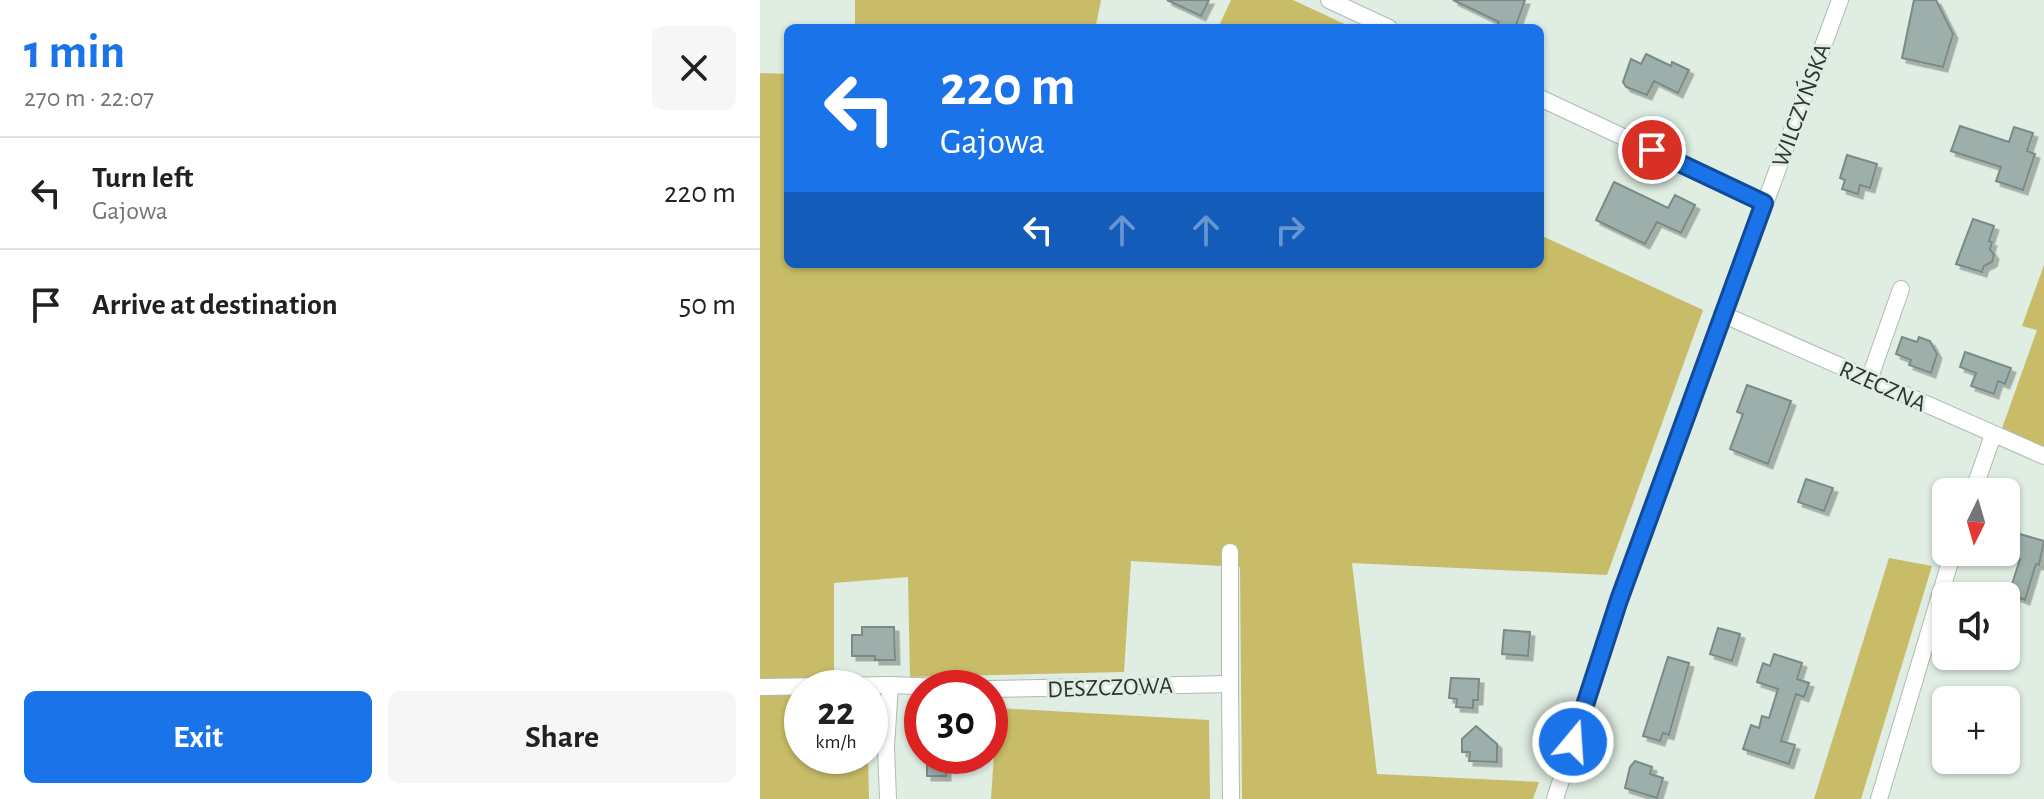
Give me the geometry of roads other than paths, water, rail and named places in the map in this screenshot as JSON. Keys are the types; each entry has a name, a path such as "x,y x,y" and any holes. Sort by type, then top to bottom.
{"street":[{"path":"1329,0 1380,24"},
{"name":"WILCZYŃSKA","path":"1555,799 1619,600 1840,0"},
{"path":"1544,100 1764,203"},
{"path":"1869,380 1901,289"},
{"name":"RZECZNA","path":"1722,314 2044,456"},
{"path":"1978,478 1993,435"},
{"path":"1230,552 1231,799"},
{"path":"1879,799 1949,566"},
{"name":"DESZCZOWA","path":"1008,689 1230,684"},
{"path":"888,799 886,747 890,685"},
{"path":"760,687 904,686"}]}
